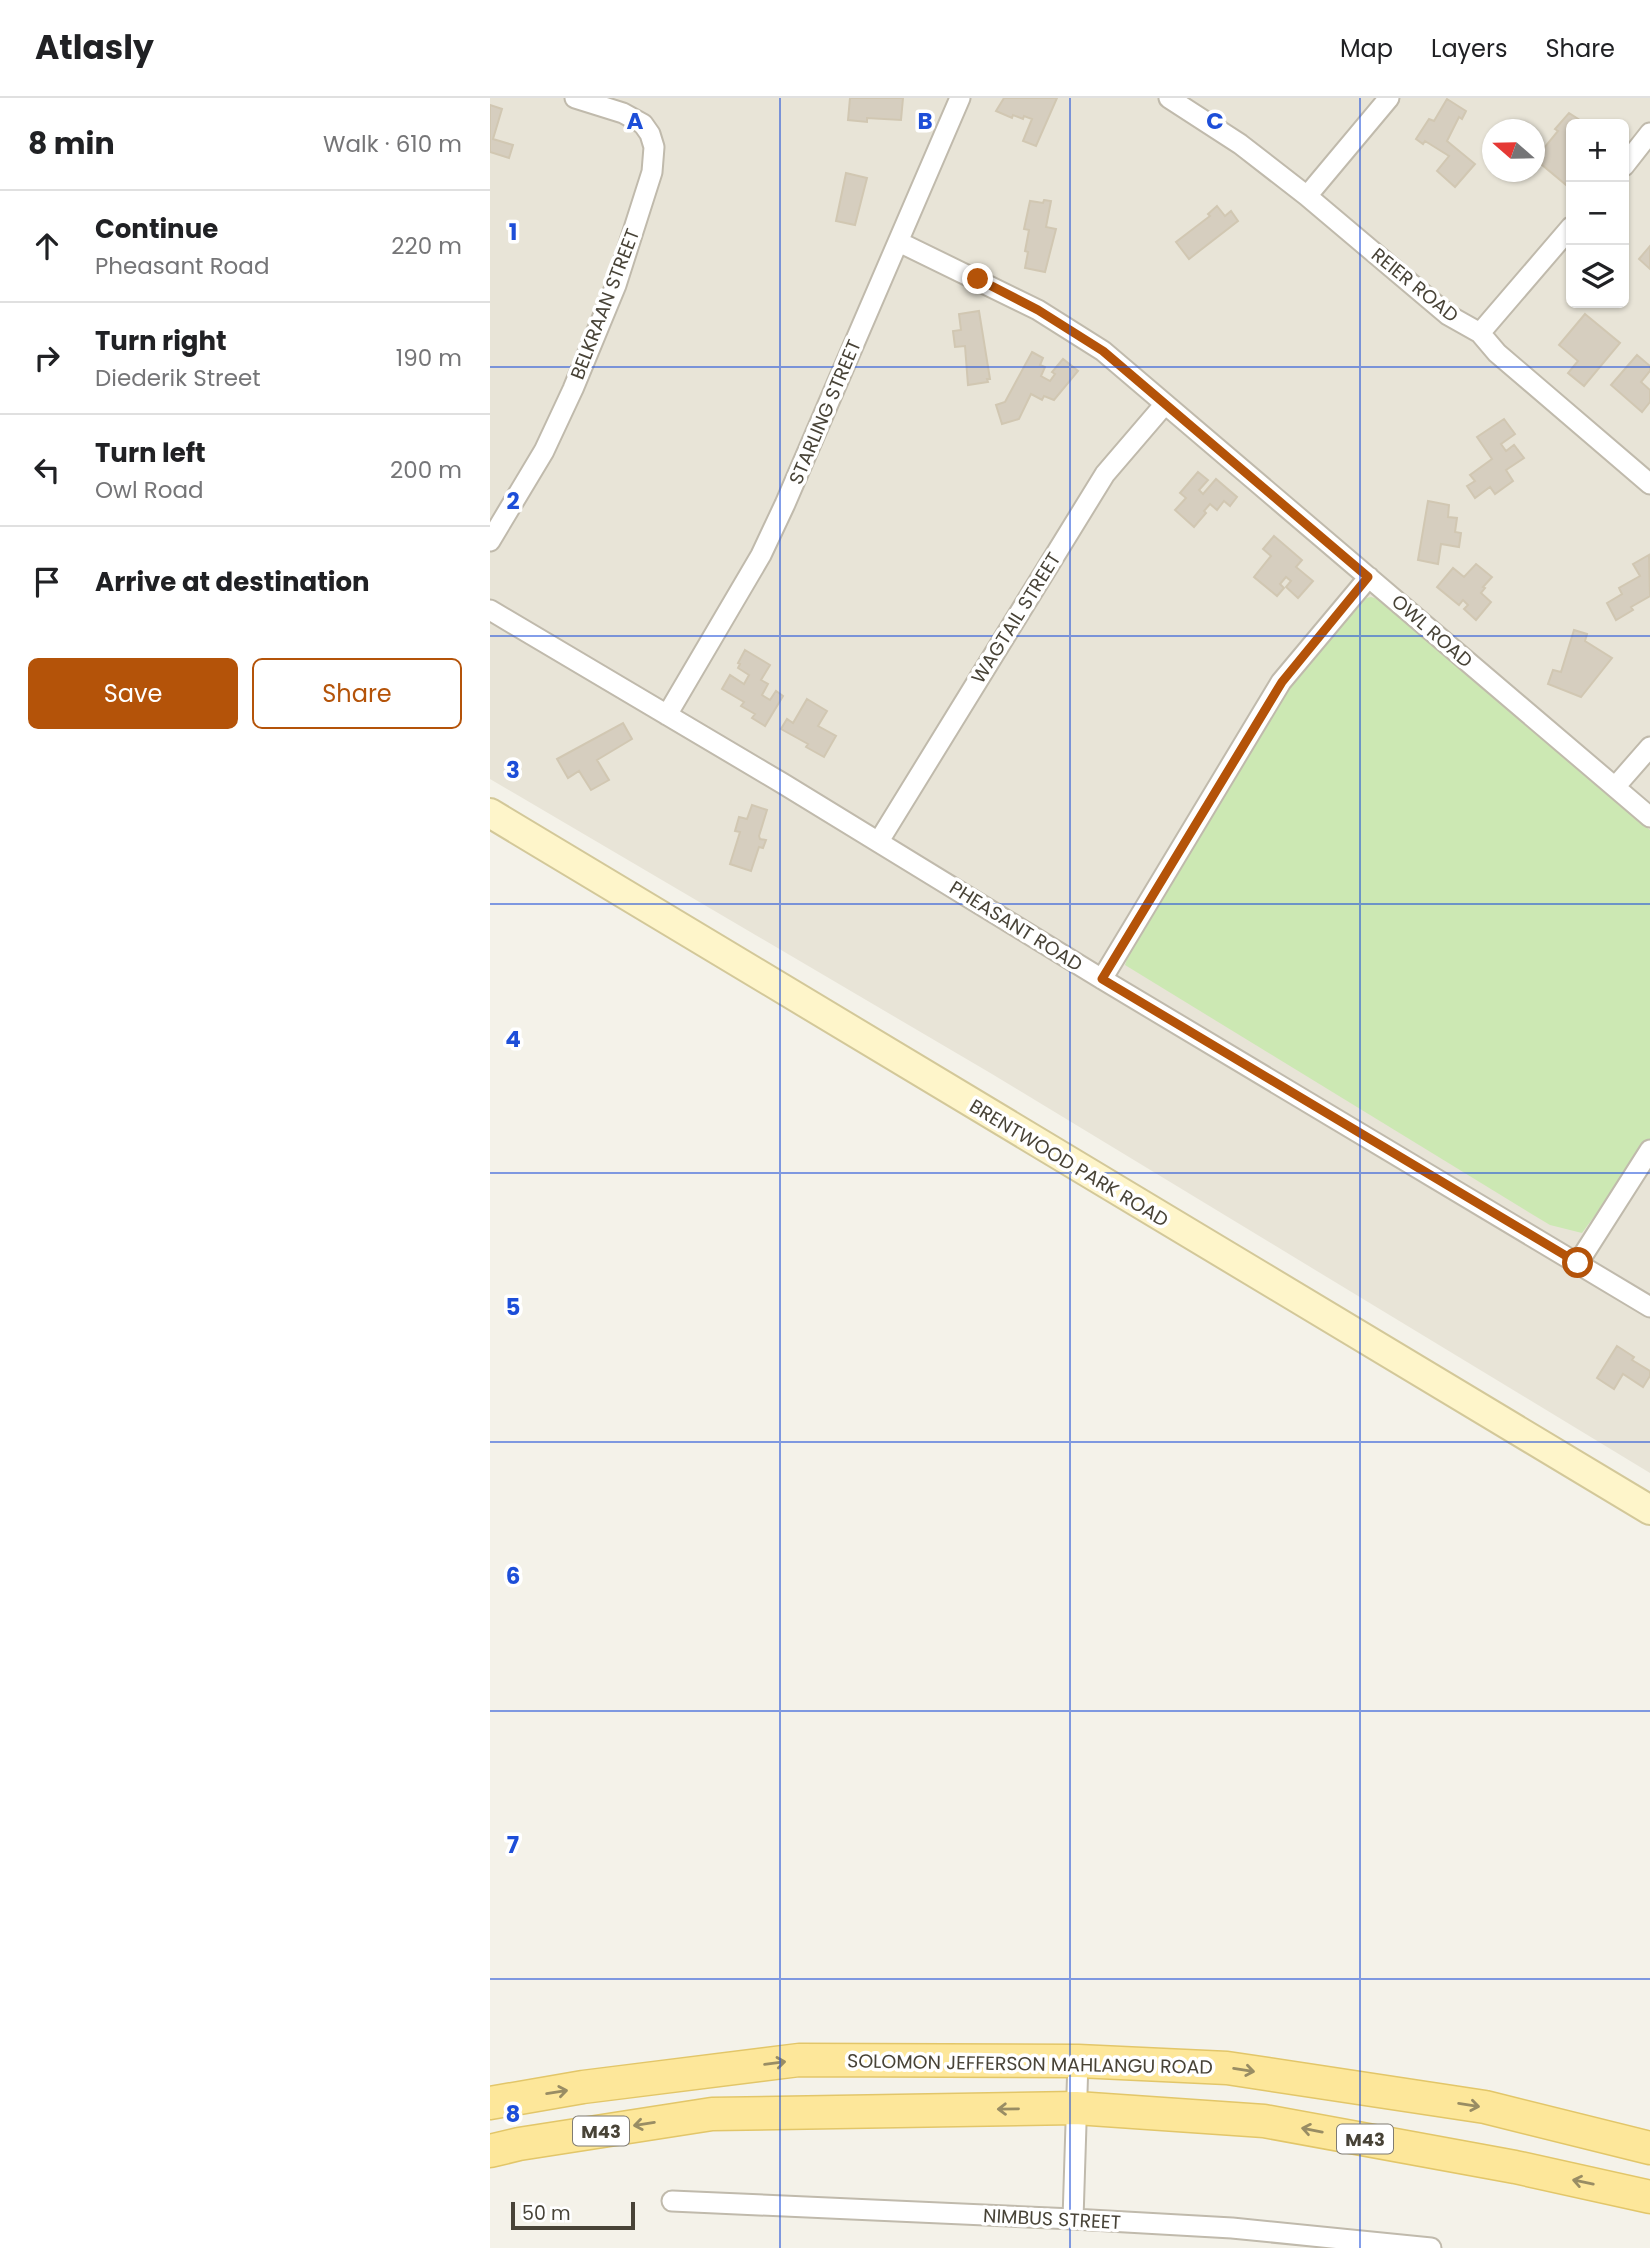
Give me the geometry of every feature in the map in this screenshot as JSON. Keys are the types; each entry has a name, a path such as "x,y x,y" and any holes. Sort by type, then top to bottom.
{"main road":[{"name":"SOLOMON JEFFERSON MAHLANGU ROAD","path":"490,2103 583,2087 799,2060 1078,2061 1227,2068 1485,2107 1650,2148"},
{"name":"M43","path":"490,2151 519,2144 712,2114 1076,2108 1264,2121 1515,2167 1650,2197"}],"street":[{"name":"BELKRAAN STREET","path":"490,541 544,451 573,389 616,285 652,172 654,146 643,124 623,113 575,98"},
{"name":"STARLING STREET","path":"667,715 761,555 960,98"},
{"name":"REIER ROAD","path":"1169,98 1240,144 1307,196 1448,315 1480,333 1497,353 1650,484"},
{"path":"1307,196 1390,98"},
{"path":"1629,161 1646,146"},
{"path":"1480,333 1566,233"},
{"name":"OWL ROAD","path":"899,242 1038,310 1103,351 1650,817"},
{"name":"WAGTAIL STREET","path":"879,841 1105,474 1166,404"},
{"path":"1102,979 1282,682 1368,577"},
{"name":"PHEASANT ROAD","path":"490,610 879,841 1102,979 1650,1307"},
{"path":"1615,787 1650,747"},
{"name":"BRENTWOOD PARK ROAD","path":"490,813 1650,1510"},
{"path":"1578,1263 1650,1150"},
{"path":"1073,2219 1078,2061"},
{"name":"NIMBUS STREET","path":"672,2201 1231,2228 1431,2248"}],"shaded area":[{"path":"490,98 1650,98 1650,1473 992,1074 490,779"}],"green space":[{"path":"1371,597 1385,601 1650,830 1650,1140 1582,1233 1550,1225 1125,965 1130,950 1290,682 1361,599"}],"building":[{"path":"850,98 903,98 901,120 848,120"},
{"path":"1004,98 1057,98 1036,146 1023,141 1032,119 1013,115 1012,118 996,111"},
{"path":"1447,99 1466,111 1462,119 1459,117 1447,141 1475,164 1455,187 1437,171 1449,156 1425,141 1423,144 1416,139 1429,119 1434,121"},
{"path":"490,105 502,109 493,139 513,145 509,158 490,152"},
{"path":"1569,113 1578,119 1566,119 1566,185 1545,167 1545,147 1558,131 1555,129"},
{"path":"846,173 867,178 855,225 836,221"},
{"path":"1044,200 1051,201 1046,227 1056,229 1045,272 1025,268 1029,230 1024,229 1030,201 1043,203"},
{"path":"1217,206 1225,216 1231,211 1238,221 1189,259 1176,242 1210,216 1208,214"},
{"path":"1650,246 1650,269 1639,259"},
{"path":"979,311 990,379 987,379 988,382 968,385 965,346 955,347 953,331 961,330 959,314"},
{"path":"1585,314 1620,343 1584,386 1568,373 1578,361 1559,345"},
{"path":"1032,352 1043,358 1040,365 1045,367 1041,376 1050,381 1055,374 1052,372 1063,359 1078,371 1054,400 1044,396 1042,400 1031,394 1019,419 1002,424 996,405 1005,402"},
{"path":"1637,355 1650,366 1650,371 1641,382 1650,390 1650,402 1642,412 1611,385"},
{"path":"1504,419 1515,434 1501,444 1506,451 1514,445 1524,458 1506,470 1513,481 1495,494 1490,487 1475,498 1467,486 1475,481 1470,475 1492,459 1477,437"},
{"path":"1198,472 1208,480 1199,490 1203,494 1216,479 1237,497 1230,506 1224,501 1217,510 1210,504 1194,527 1175,510 1186,498 1180,493"},
{"path":"1428,501 1449,505 1448,517 1457,518 1455,532 1461,533 1459,547 1441,544 1438,564 1418,560"},
{"path":"1274,536 1302,560 1296,567 1313,581 1298,598 1286,587 1291,581 1286,577 1280,584 1284,588 1277,596 1254,577 1271,556 1263,549"},
{"path":"1649,555 1650,596 1616,620 1607,603 1622,594 1619,588 1640,576 1633,564"},
{"path":"1476,564 1492,577 1481,593 1491,602 1476,620 1464,609 1468,605 1463,600 1459,605 1437,587 1453,568 1464,577"},
{"path":"1574,630 1587,634 1585,641 1612,658 1581,697 1548,684 1553,670 1561,672"},
{"path":"745,650 770,665 761,680 768,684 762,695 770,700 776,691 783,696 765,726 752,718 755,714 741,706 744,702 722,689 730,675 744,684 749,675 738,668 738,663"},
{"path":"807,699 827,711 818,726 836,736 824,757 806,747 808,744 781,729 787,719 793,723"},
{"path":"623,723 632,739 597,760 609,780 591,790 579,771 568,778 557,759"},
{"path":"752,805 767,810 759,836 760,839 766,840 763,848 759,847 751,871 730,864 740,832 735,831 739,817 747,819"},
{"path":"1617,1346 1634,1357 1632,1360 1650,1371 1643,1387 1623,1374 1614,1389 1597,1378"}],"route":[{"path":"978,279 1038,310 1103,351 1368,577 1312,642 1282,682 1102,979 1578,1263"}]}
